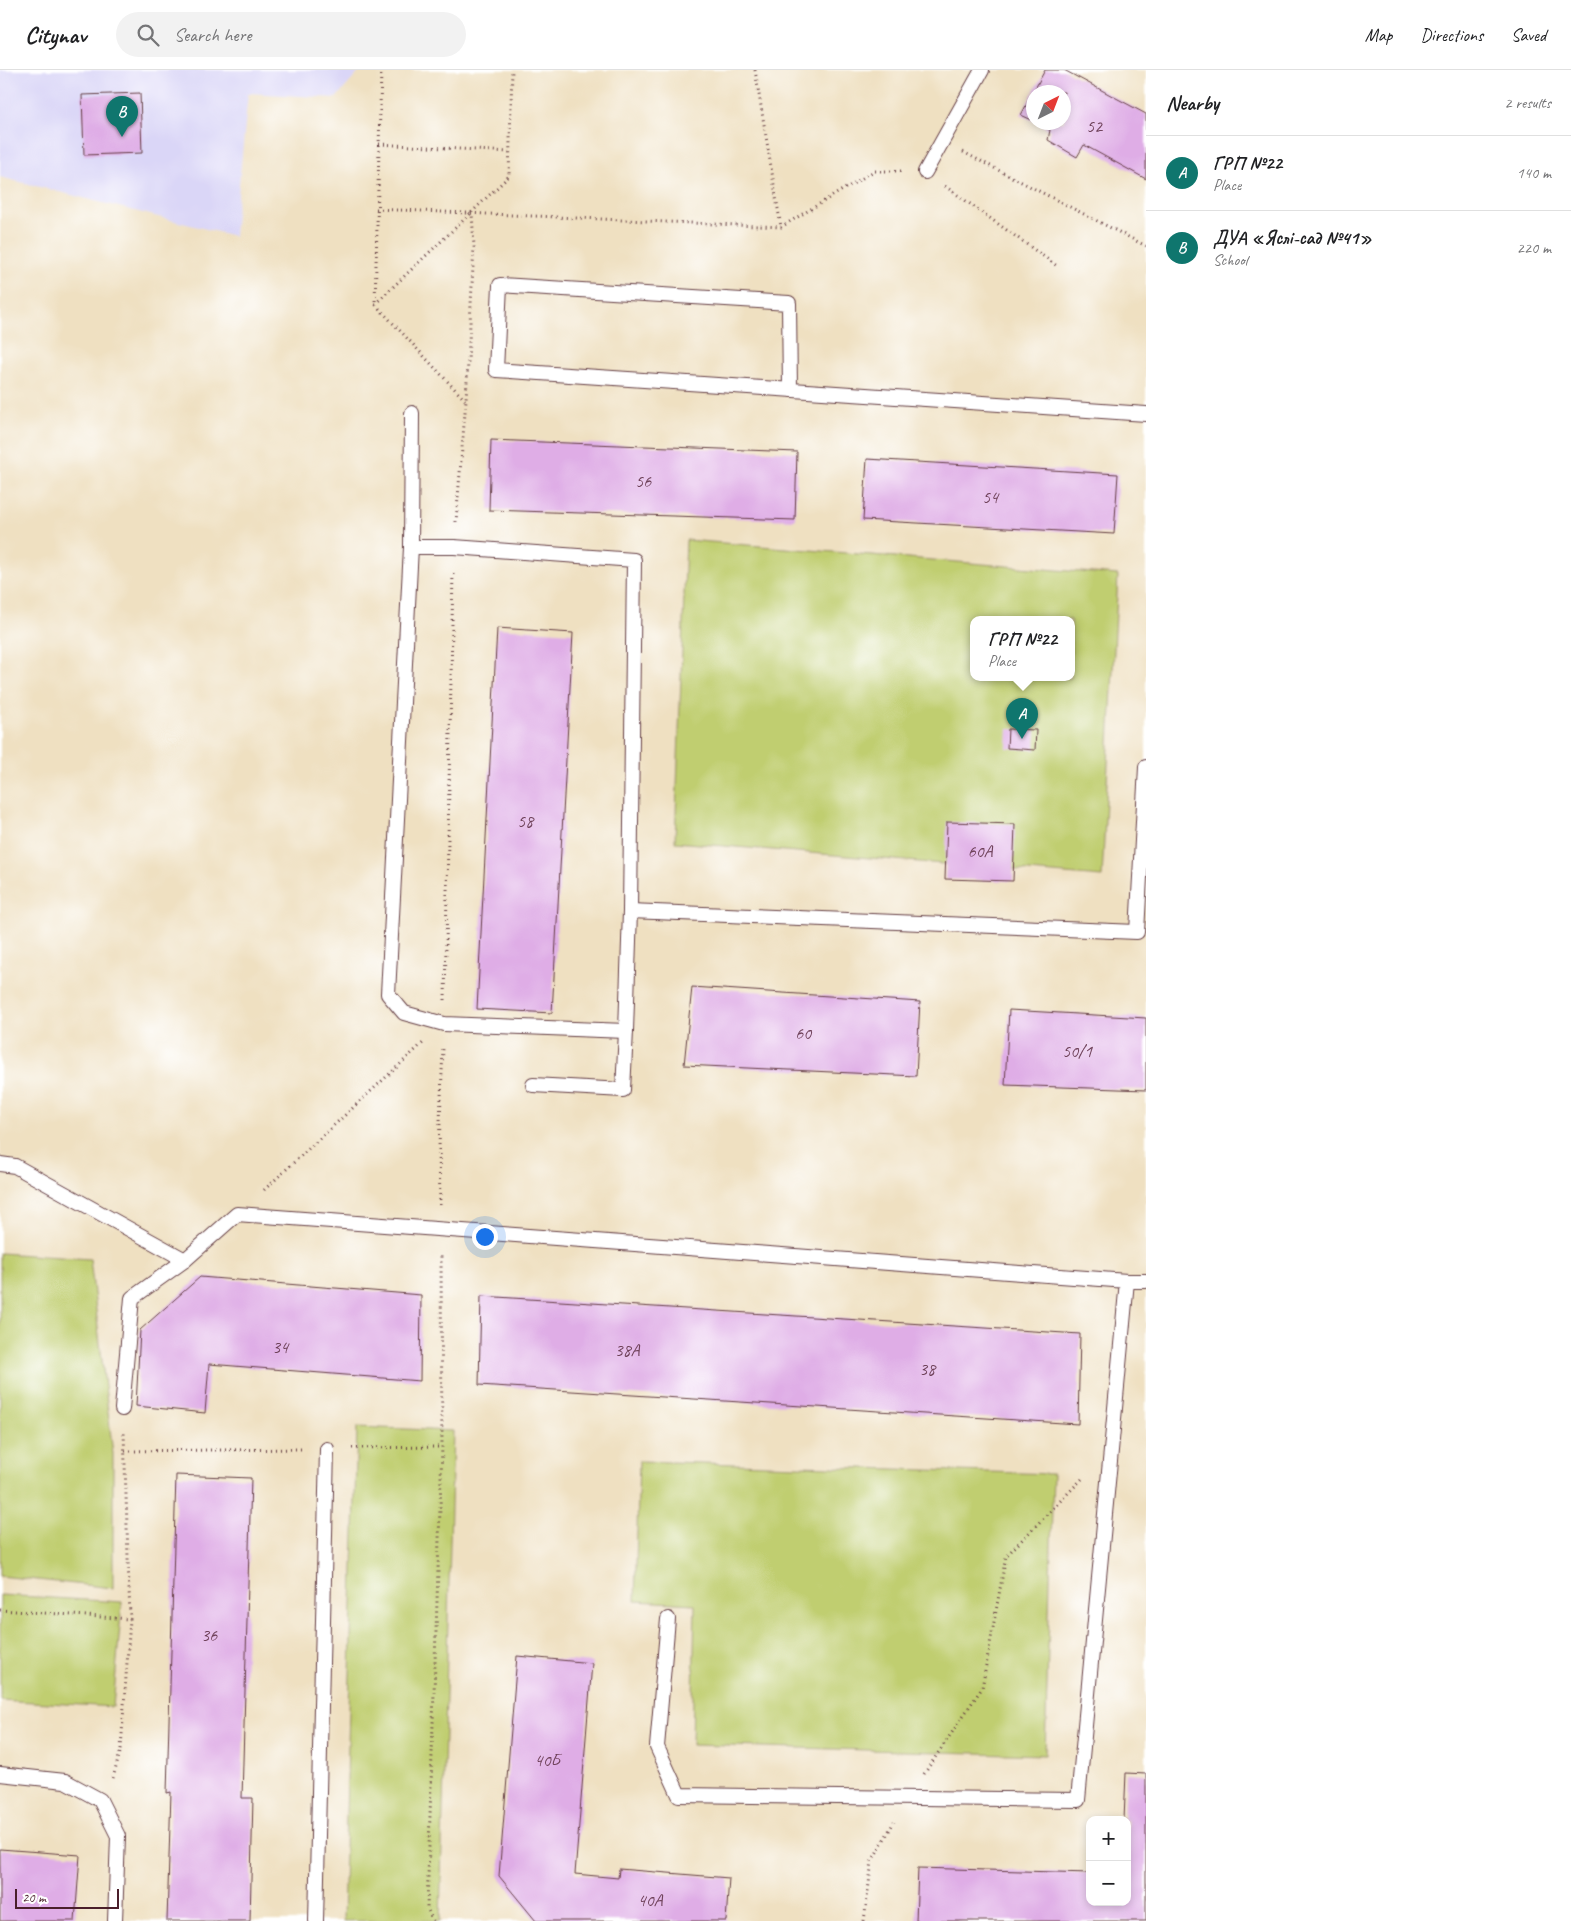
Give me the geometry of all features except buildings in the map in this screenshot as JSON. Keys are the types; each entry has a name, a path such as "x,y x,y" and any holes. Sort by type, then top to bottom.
{"lane":[{"path":"926,172 982,70"},
{"path":"790,390 789,303 500,285 496,370 790,390 1146,414"},
{"path":"412,413 412,547 388,994 404,1013 444,1024 626,1031"},
{"path":"412,547 454,547 634,560 630,911 623,1090 533,1085"},
{"path":"630,911 1137,932 1146,767"},
{"path":"0,1164 15,1166 185,1260"},
{"path":"122,1409 132,1298 185,1260 237,1214 441,1231 1146,1281"},
{"path":"668,1619 657,1747 679,1795 1078,1800 1127,1281"},
{"path":"316,1921 327,1449"},
{"path":"0,1774 65,1781 100,1800 118,1836 115,1921"}],"path":[{"path":"381,70 374,304 466,400"},
{"path":"374,304 508,176 512,70"},
{"path":"755,70 781,227"},
{"path":"942,141 1146,246"},
{"path":"379,144 509,152"},
{"path":"376,209 781,227 874,171"},
{"path":"926,172 1057,266"},
{"path":"433,1921 427,1908 442,1447 439,1147 444,1024 454,547 466,400 474,247 472,212"},
{"path":"237,1214 444,1024"},
{"path":"100,1800 114,1776 120,1749 130,1619 122,1409"},
{"path":"124,1451 442,1447"},
{"path":"864,1921 872,1861 908,1798 982,1688 1006,1556 1111,1450"},
{"path":"0,1610 130,1619"}],"shaded area":[{"path":"0,70 361,70 336,98 248,93 234,236 0,177"}],"green space":[{"path":"686,540 1118,575 1102,877 675,842"},
{"path":"0,1253 90,1259 113,1454 113,1588 0,1576"},
{"path":"357,1427 453,1431 440,1921 343,1921"},
{"path":"639,1461 1053,1474 1045,1755 692,1745 695,1604 635,1601"},
{"path":"0,1595 122,1602 113,1707 0,1700"}],"place":[{"name":"ДУА «Яслі-сад №41»","path":"122,137"},
{"name":"ГРП №22","path":"1022,739"}]}
